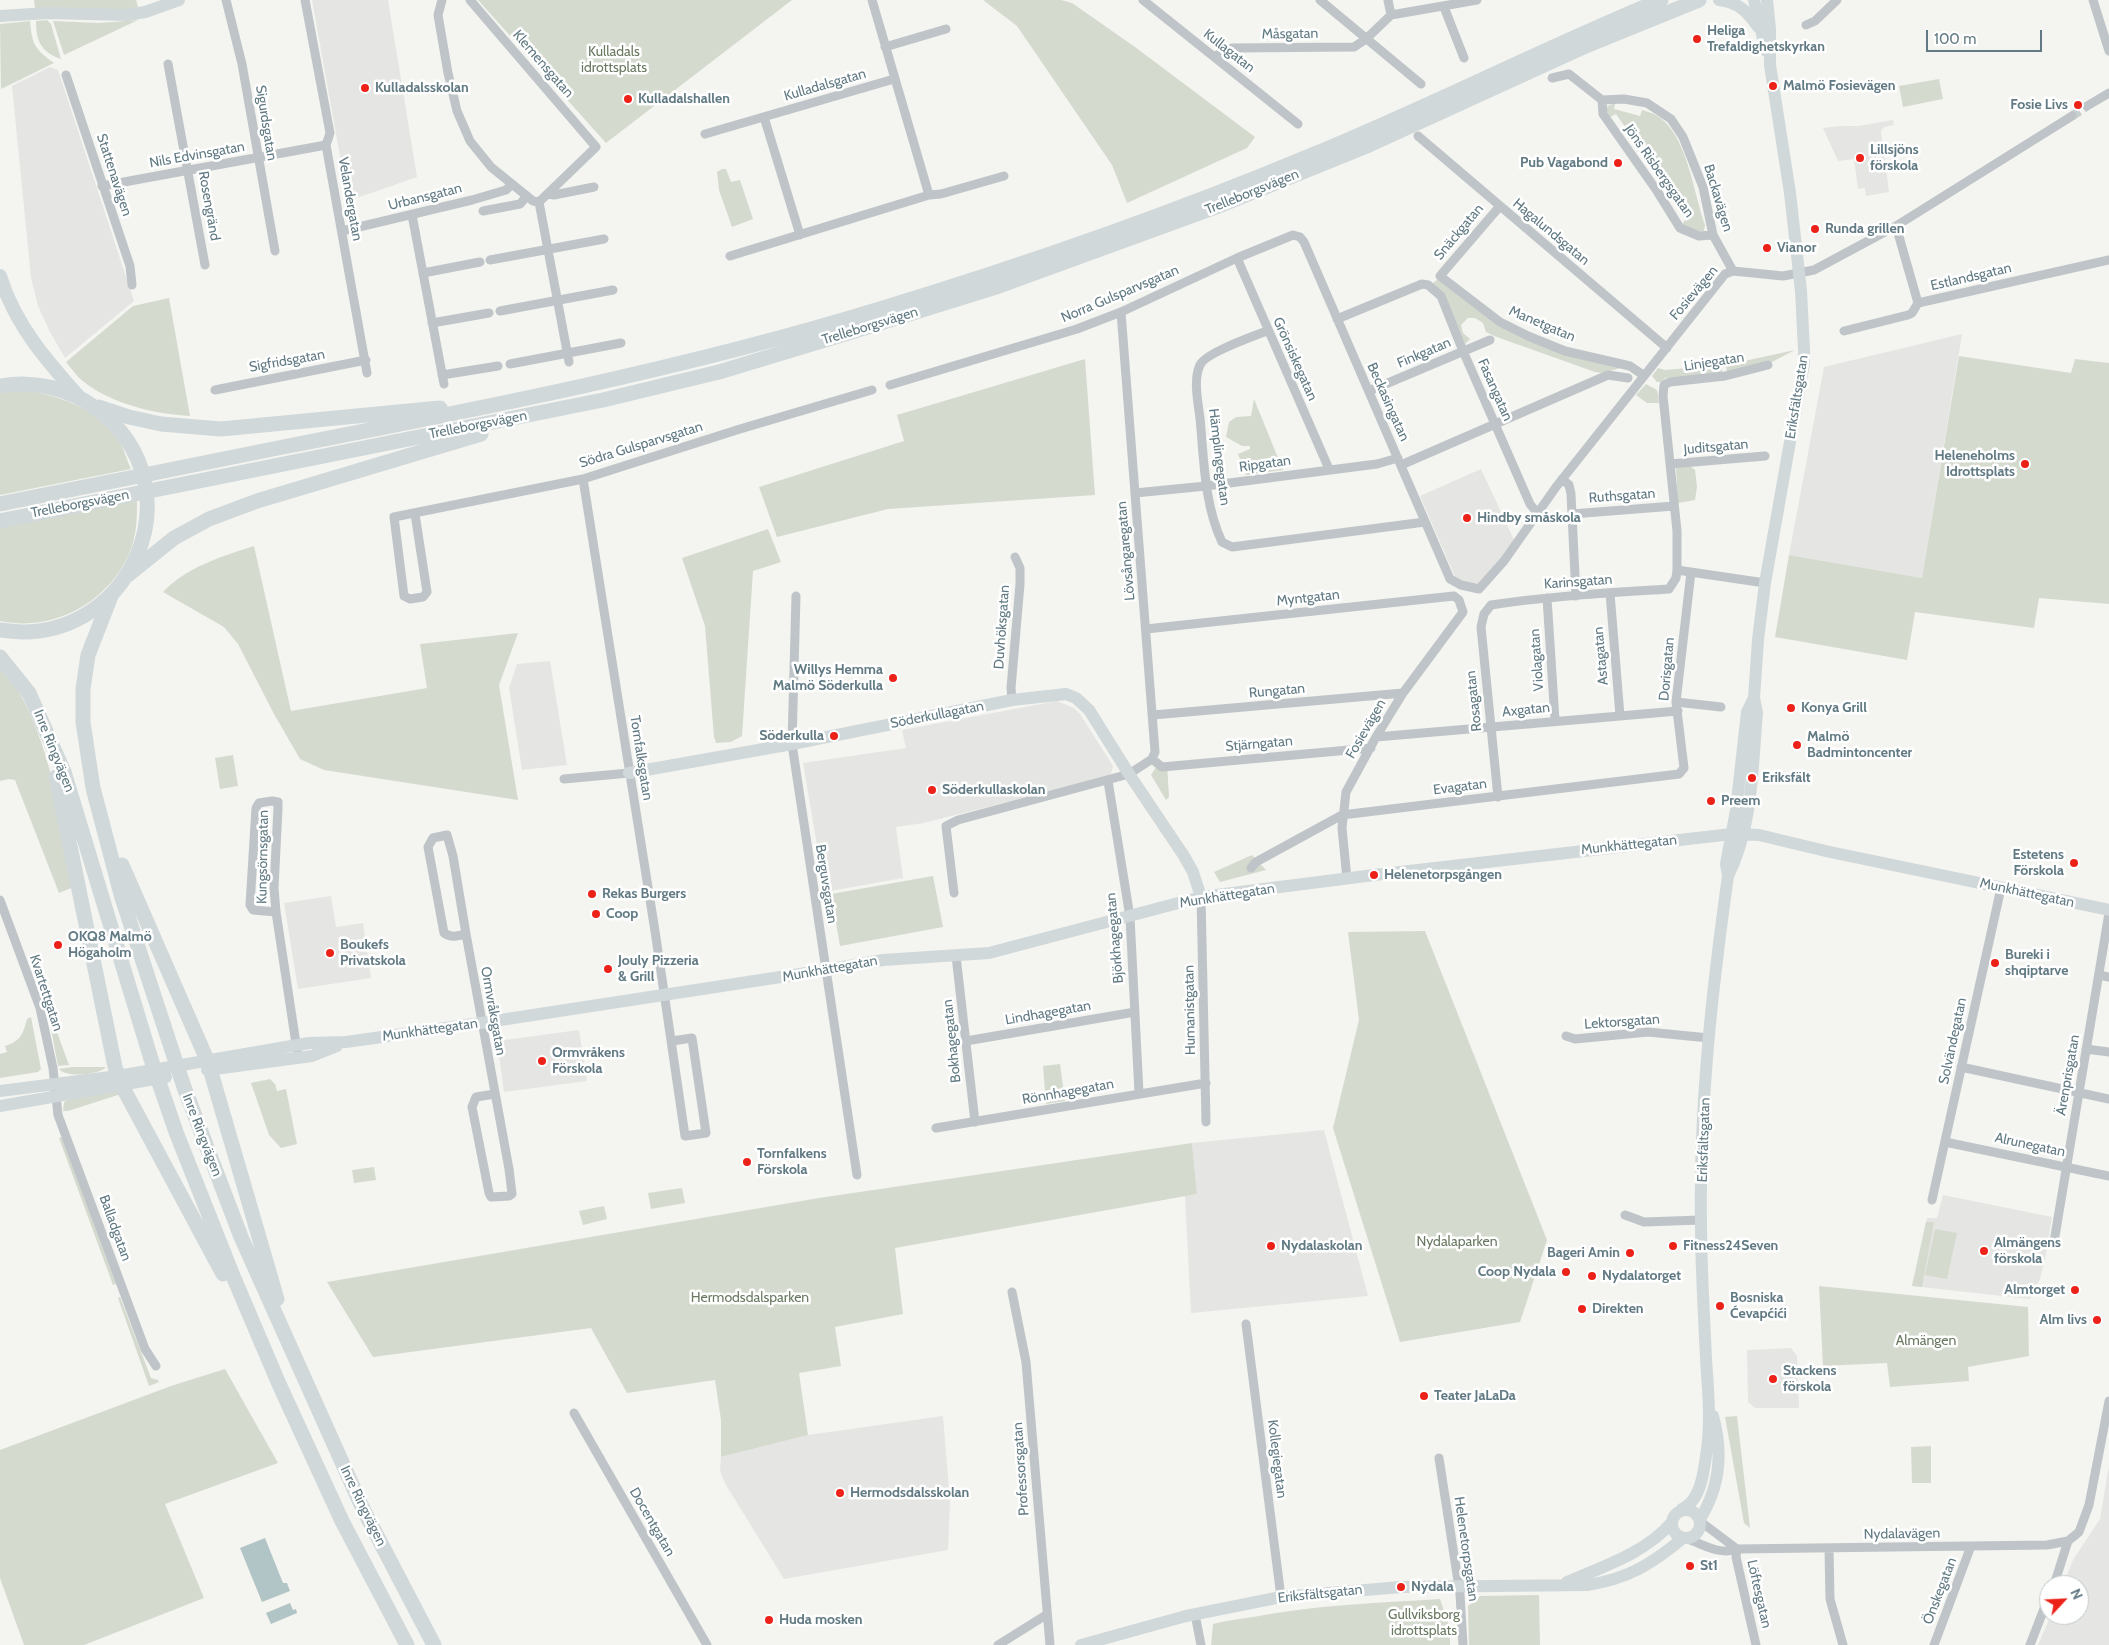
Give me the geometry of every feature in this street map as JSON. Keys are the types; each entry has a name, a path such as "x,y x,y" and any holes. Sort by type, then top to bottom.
{"highway":[{"name":"Trelleborgsvägen","path":"0,504 592,385 824,325 985,276 1124,228 1319,152 1589,30 1661,0"},
{"name":"Trelleborgsvägen","path":"0,521 532,415 719,372 1009,283 1133,238 1303,172 1630,27 1699,0"},
{"path":"0,386 39,385 60,390 146,422 200,428 290,423 433,408 487,407"},
{"name":"Inre Ringvägen","path":"86,401 116,426 135,454 143,478 147,503 147,520 140,549 120,586 88,655 83,706 85,744 99,816 122,898 173,1053 241,1237 363,1509 434,1645"},
{"path":"0,630 31,632 60,627 87,615 174,538 188,529 223,513 490,431 532,415"},
{"path":"0,649 29,692 54,766 115,1067 120,1080 279,1384"},
{"path":"0,657 29,692"},
{"name":"Inre Ringvägen","path":"29,692 47,730 70,791 139,1022 176,1132 233,1276 279,1384 342,1521 407,1645"},
{"path":"83,706 94,773 123,866 201,1067 308,1390"}],"main road":[{"path":"0,276 9,302 29,338 52,368 86,401"}],"street":[{"path":"0,16 48,13 127,15 145,12 179,0"},
{"name":"Sigurdsgatan","path":"226,0 242,64 275,251"},
{"name":"Velandergatan","path":"305,0 330,133 326,145 367,373"},
{"path":"442,0 438,15 457,111 470,141 491,167 533,201 539,202"},
{"name":"Klemensgatan","path":"470,0 596,146 547,194"},
{"path":"872,0 929,195"},
{"path":"1320,0 1422,84"},
{"path":"1388,0 1391,15"},
{"path":"1366,39 1391,15 1477,0"},
{"path":"1719,0 1733,3 1745,10 1760,29"},
{"name":"Eriksfältsgatan","path":"1682,1510 1692,1503 1696,1495 1705,1463 1710,1406 1701,1220 1703,1125 1709,1038 1728,876 1737,833 1736,810 1747,712 1754,698 1758,640 1765,583 1804,363 1804,320 1790,193 1770,65 1754,0"},
{"name":"Eriksfältsgatan","path":"1766,0 1770,29 1770,65"},
{"path":"1806,25 1815,21 1837,0"},
{"path":"2093,0 2109,51"},
{"name":"Kullagatan","path":"1148,2 1298,124"},
{"path":"1444,7 1464,58"},
{"path":"885,47 946,29"},
{"name":"Måsgatan","path":"1214,57 1232,48 1354,47 1366,39"},
{"name":"Rosengränd","path":"168,64 205,265"},
{"path":"1552,78 1569,74 1602,100"},
{"name":"Stattenavägen","path":"66,75 130,266 132,285"},
{"name":"Kulladalsgatan","path":"705,134 894,79"},
{"path":"2087,106 2109,93"},
{"name":"Backavägen","path":"1602,100 1624,99 1647,103 1671,119 1683,137 1703,187 1713,235 1733,270"},
{"name":"Jöns Risbergsgatan","path":"1602,100 1603,114 1657,191 1680,228 1699,236 1713,235"},
{"name":"Fosievägen","path":"1450,579 1462,585 1479,589 1504,560 1562,479 1725,274 1733,270 1783,276 1814,270 1896,226 2072,116"},
{"path":"764,117 800,235"},
{"name":"Hagalundsgatan","path":"1418,136 1667,348"},
{"name":"Nils Edvinsgatan","path":"102,186 326,145"},
{"path":"730,256 929,195 941,194 1004,176"},
{"name":"Urbansgatan","path":"342,230 412,215 506,190 512,184"},
{"path":"539,202 547,194 554,195 594,187"},
{"path":"484,211 520,204 527,196"},
{"path":"539,202 568,357"},
{"name":"Snäckgatan","path":"1440,276 1500,206"},
{"path":"412,215 443,380 498,366"},
{"path":"1896,226 1918,303"},
{"name":"Norra Gulsparvsgatan","path":"890,385 1077,329 1120,312 1236,258 1293,235 1300,237"},
{"name":"Beckasingatan","path":"1300,237 1450,579"},
{"path":"490,260 604,239"},
{"name":"Grönsiskegatan","path":"1236,258 1329,470"},
{"name":"Estlandsgatan","path":"1844,331 1908,315 1912,313 1918,303 2109,260"},
{"path":"423,273 480,262"},
{"name":"Manetgatan","path":"1440,276 1500,322 1528,336 1565,351 1630,366 1644,375"},
{"name":"Fasangatan","path":"1337,319 1422,284 1428,284 1441,296 1494,424 1530,504 1538,514"},
{"path":"500,311 612,290"},
{"name":"Lövsångaregatan","path":"1120,312 1153,715 1155,752 1152,759"},
{"path":"432,323 488,313"},
{"name":"Hämplingegatan","path":"1267,331 1233,344 1206,358 1200,364 1197,378 1206,486 1216,529 1222,542 1232,547 1426,522"},
{"name":"Finkgatan","path":"1369,391 1490,340"},
{"path":"510,364 568,357 621,343"},
{"name":"Sigfridsgatan","path":"214,390 366,360"},
{"name":"Linjegatan","path":"1670,464 1663,396 1664,385 1670,382 1725,376 1768,365"},
{"name":"Ripgatan","path":"1135,492 1206,486 1399,461 1494,424 1608,375 1628,378"},
{"name":"Södra Gulsparvsgatan","path":"415,514 427,592 423,597 410,600 404,596 394,517 583,478 872,390"},
{"name":"Juditsgatan","path":"1670,464 1765,456"},
{"path":"1668,589 1676,578 1677,570 1670,464"},
{"name":"Tornfalksgatan","path":"583,478 686,1136 706,1133 692,1038 672,1042"},
{"path":"1562,479 1568,485 1571,494 1576,596"},
{"name":"Ruthsgatan","path":"1572,514 1674,506"},
{"name":"Duvhöksgatan","path":"1012,700 1011,688 1020,584 1020,568 1015,557"},
{"path":"1677,570 1765,583"},
{"name":"Dorisgatan","path":"1684,768 1677,706 1691,572"},
{"name":"Karinsgatan","path":"1491,605 1547,598 1689,588"},
{"name":"Astagatan","path":"1610,593 1620,716"},
{"name":"Berguvsgatan","path":"796,596 792,744 857,1174"},
{"name":"Myntgatan","path":"1146,629 1454,596 1459,600 1463,612"},
{"name":"Violagatan","path":"1547,598 1555,720"},
{"name":"Rosagatan","path":"1491,605 1484,614 1481,627 1498,797"},
{"name":"Fosievägen","path":"1347,879 1342,815 1346,792 1403,693 1463,612"},
{"name":"Rungatan","path":"1153,715 1403,693"},
{"name":"Söderkullagatan","path":"564,779 629,773 792,744 1012,700 1062,694 1076,698 1089,710 1184,856 1193,872 1201,897"},
{"name":"Axgatan","path":"1376,737 1555,720 1620,716 1677,706 1721,707"},
{"name":"Stjärngatan","path":"1152,759 1162,767 1371,748"},
{"path":"954,894 946,826 958,820 1108,781 1129,774 1152,759"},
{"name":"Evagatan","path":"1251,868 1256,862 1342,815 1674,776 1679,774 1684,768"},
{"name":"Björkhagegatan","path":"1108,781 1130,917 1139,1093"},
{"name":"Kungsörnsgatan","path":"276,912 253,910 250,905 256,808 259,803 272,801 278,802 274,888 276,912 298,1052"},
{"name":"Munkhättegatan","path":"120,1080 298,1052 309,1043 346,1042 481,1023 884,960 956,956 1008,950 1201,897 1737,833 2109,912"},
{"name":"Ormvråksgatan","path":"466,934 448,936 444,933 428,847 433,838 447,835 453,856 481,1023 513,1190 510,1196 496,1197 488,1193 472,1107 476,1097 494,1094"},
{"name":"Solvändegatan","path":"1932,1200 2000,888"},
{"name":"Humanistgatan","path":"1201,897 1206,1122"},
{"name":"Kvartettgatan","path":"0,900 40,1008 56,1096"},
{"name":"Ärenprisgatan","path":"2054,1242 2109,912"},
{"name":"Bokhagegatan","path":"956,956 975,1122"},
{"path":"2099,975 2109,977"},
{"name":"Lindhagegatan","path":"966,1041 1135,1012"},
{"name":"Lektorsgatan","path":"1566,1036 1575,1039 1648,1032 1709,1038"},
{"path":"2086,1049 2109,1052"},
{"path":"1961,1067 2109,1099"},
{"path":"0,1091 55,1083 120,1080"},
{"path":"0,1106 56,1096 120,1080"},
{"name":"Rönnhagegatan","path":"936,1128 1206,1083"},
{"name":"Balladgatan","path":"56,1096 58,1115 145,1349 156,1366"},
{"name":"Alrunegatan","path":"1945,1142 2109,1176"},
{"path":"1626,1215 1644,1222 1701,1220"},
{"name":"Professorsgatan","path":"1012,1292 1026,1362 1046,1616 1050,1645"},
{"name":"Kollegiegatan","path":"1246,1324 1281,1597"},
{"path":"2057,1575 2068,1540 2078,1532 2088,1505 2109,1401"},
{"name":"Eriksfältsgatan","path":"1700,1521 1710,1501 1719,1464 1716,1428 1710,1406"},
{"name":"Docentgatan","path":"574,1413 706,1645"},
{"name":"Helenetorpsgatan","path":"1439,1458 1458,1587 1464,1645"},
{"path":"1700,1521 1698,1532 1695,1535 1684,1538 1674,1532 1672,1522 1674,1516 1682,1510 1693,1511 1700,1521 1737,1550"},
{"name":"Eriksfältsgatan","path":"1564,1584 1638,1549 1664,1531 1672,1522"},
{"name":"Eriksfältsgatan","path":"1081,1645 1195,1614 1281,1597 1393,1588 1586,1585 1612,1581 1657,1559 1684,1538"},
{"name":"Nydalavägen","path":"1684,1538 1722,1551 2047,1544 2068,1540"},
{"name":"Önskegatan","path":"1934,1645 1971,1546"},
{"path":"1829,1549 1830,1599 1843,1645"},
{"name":"Löftesgatan","path":"1737,1550 1736,1557 1756,1645"},
{"path":"1195,1614 1201,1645"},
{"path":"998,1645 1046,1616"},
{"path":"2030,1645 2039,1622"}],"shaded area":[{"name":"Kulladalsskolan","path":"312,0 388,0 417,177 348,201"},
{"path":"50,67 58,70 134,301 65,358 38,306 31,278 12,86"},
{"name":"Lillsjöns förskola","path":"1893,120 1894,125 1884,127 1881,131 1889,192 1866,196 1865,188 1858,189 1854,159 1838,161 1823,128 1859,126"},
{"path":"1962,334 1922,578 1789,555 1824,367"},
{"name":"Hindby småskola","path":"1481,469 1514,540 1503,559 1479,587 1456,579 1420,496"},
{"path":"550,661 567,765 522,770 509,688 517,664"},
{"name":"Söderkullaskolan","path":"1057,701 1074,708 1080,714 1113,766 1111,774 1100,779 923,823 896,827 903,878 825,892 803,763 906,748 902,730"},
{"name":"Boukefs Privatskola","path":"331,896 336,927 363,923 371,978 298,989 284,903"},
{"name":"Ormvråkens Förskola","path":"579,1030 587,1081 504,1092 497,1041"},
{"name":"Nydalaskolan","path":"1324,1130 1368,1296 1191,1313 1185,1196 1197,1194 1192,1143"},
{"name":"Almängens förskola","path":"1943,1195 2052,1217 2040,1279 2030,1299 1912,1286 1927,1218 1937,1218"},
{"name":"Stackens förskola","path":"1791,1348 1797,1356 1799,1408 1755,1408 1748,1402 1747,1350"},
{"name":"Hermodsdalsskolan","path":"943,1416 950,1501 948,1550 784,1579 726,1485 720,1471 721,1457 808,1435"},
{"path":"2109,1466 2109,1645 2038,1645 2047,1625 2089,1625 2089,1575 2067,1575 2073,1560 2100,1519"},
{"path":"265,1538 283,1583 287,1583 290,1591 262,1602 240,1548"},
{"path":"290,1603 293,1610 296,1609 297,1613 271,1624 266,1613"}],"green space":[{"path":"34,0 136,0 138,7 119,11 35,9"},
{"name":"Kulladals idrottsplats","path":"478,0 792,0 606,143"},
{"path":"983,0 1061,0 1072,3 1135,47 1255,137 1247,148 1127,203 1112,165 1017,26"},
{"path":"47,20 51,24 61,59 44,49 39,40 36,21"},
{"path":"138,20 64,55 53,21 99,23"},
{"path":"30,21 33,41 39,50 54,63 1,89 0,24"},
{"path":"1939,79 1943,99 1903,107 1899,86"},
{"path":"1615,103 1614,109 1640,116 1642,110 1656,115 1667,124 1675,136 1688,165 1705,225 1704,231 1682,225 1685,220 1664,183 1616,114 1610,117 1606,110 1608,106"},
{"path":"726,169 731,182 740,180 753,219 732,227 719,190 717,172"},
{"path":"1438,279 1521,334 1624,367 1603,373 1595,372 1494,336 1486,332 1483,323 1475,318 1468,318 1461,325 1463,333 1470,339 1465,344 1442,291 1432,284"},
{"path":"169,298 190,416 148,410 107,396 81,380 66,362 133,306"},
{"path":"1795,350 1768,364 1727,373 1726,365"},
{"name":"Heleneholms Idrottsplats","path":"1959,356 2071,373 2075,359 2109,363 2109,604 2039,598 2034,628 1915,612 1907,660 1775,637 1789,555 1922,578"},
{"path":"1085,359 1095,495 888,509 777,537 759,487 904,441 897,415"},
{"path":"1721,365 1722,372 1719,374 1666,378 1661,382 1657,382 1652,376 1658,368 1665,370"},
{"path":"1646,384 1657,390 1659,403 1647,403 1636,395"},
{"path":"27,390 62,399 95,416 117,437 131,469 0,495 0,393"},
{"path":"1254,399 1283,470 1246,475 1238,454 1250,449 1250,446 1242,446 1226,437 1229,422 1236,417 1251,416"},
{"path":"1689,465 1695,470 1697,487 1695,500 1678,503 1676,467"},
{"path":"137,500 136,529 132,546 112,582 97,596 80,608 62,617 42,622 0,621 0,528"},
{"path":"768,529 781,562 753,571 742,736 731,742 716,743 705,626 682,558"},
{"path":"254,546 291,711 427,688 420,644 518,633 499,685 518,800 324,770 300,759 274,714 238,644 224,627 163,592 183,575 194,569"},
{"path":"0,663 17,688 30,714 50,770 74,887 59,893 15,780 0,781"},
{"path":"233,755 238,786 220,789 215,758"},
{"path":"1167,763 1169,797 1166,800 1151,775 1156,767"},
{"path":"1252,855 1266,870 1220,882 1214,872"},
{"path":"933,876 943,927 840,946 831,894"},
{"name":"Nydalaparken","path":"1425,931 1547,1240 1520,1322 1400,1342 1333,1128 1359,1020 1348,932"},
{"path":"48,1008 69,1065 58,1066"},
{"path":"31,1017 41,1069 38,1072 0,1078 0,1054 7,1052 5,1046 18,1039 27,1019"},
{"path":"1060,1064 1065,1101 1046,1104 1043,1066"},
{"path":"106,1067 90,1074 68,1074 59,1069"},
{"path":"270,1079 275,1084 277,1091 286,1089 297,1144 281,1148 269,1135 251,1083"},
{"path":"116,1091 121,1094 63,1111 64,1102 74,1097"},
{"path":"62,1137 116,1284 113,1285 59,1138"},
{"name":"Hermodsdalsparken","path":"1192,1143 1197,1194 895,1248 903,1314 835,1327 841,1366 799,1373 808,1435 721,1457 721,1420 715,1380 627,1393 591,1328 373,1357 327,1282 819,1198"},
{"path":"374,1167 376,1180 354,1183 352,1170"},
{"path":"682,1188 685,1203 651,1209 648,1193"},
{"path":"604,1206 607,1219 583,1225 579,1211"},
{"path":"1926,1222 1934,1222 1922,1287 1912,1286"},
{"path":"1935,1229 1957,1233 1947,1279 1925,1275"},
{"name":"Almängen","path":"1819,1286 2028,1307 2029,1356 1968,1367 1969,1381 1890,1387 1887,1363 1823,1366"},
{"path":"120,1297 151,1378 159,1382 149,1386 118,1298"},
{"path":"225,1369 278,1463 165,1504 204,1598 84,1645 24,1645 0,1578 0,1450 171,1386"},
{"path":"1737,1416 1750,1528 1744,1523 1725,1417"},
{"path":"1931,1446 1931,1483 1912,1483 1911,1447"},
{"path":"1539,1595 1540,1645 1469,1645 1468,1606 1480,1596"},
{"name":"Gullviksborg idrottsplats","path":"1440,1599 1450,1628 1450,1645 1211,1645 1213,1624 1222,1622 1323,1607"}],"tunnel":[{"path":"2072,116 2087,106"}],"place":[{"name":"Heliga Trefaldighetskyrkan","path":"1697,39"},
{"name":"Malmö Fosievägen","path":"1773,86"},
{"name":"Kulladalsskolan","path":"365,88"},
{"name":"Kulladalshallen","path":"628,99"},
{"name":"Fosie Livs","path":"2078,105"},
{"name":"Lillsjöns förskola","path":"1860,158"},
{"name":"Pub Vagabond","path":"1618,163"},
{"name":"Runda grillen","path":"1815,229"},
{"name":"Vianor","path":"1767,248"},
{"name":"Heleneholms Idrottsplats","path":"2025,464"},
{"name":"Hindby småskola","path":"1467,518"},
{"name":"Willys Hemma Malmö Söderkulla","path":"893,678"},
{"name":"Konya Grill","path":"1791,708"},
{"name":"Söderkulla","path":"834,736"},
{"name":"Malmö Badmintoncenter","path":"1797,745"},
{"name":"Eriksfält","path":"1752,778"},
{"name":"Söderkullaskolan","path":"932,790"},
{"name":"Preem","path":"1711,801"},
{"name":"Estetens Förskola","path":"2074,863"},
{"name":"Helenetorpsgången","path":"1374,875"},
{"name":"Rekas Burgers","path":"592,894"},
{"name":"Coop","path":"596,914"},
{"name":"OKQ8 Malmö Högaholm","path":"58,945"},
{"name":"Boukefs Privatskola","path":"330,953"},
{"name":"Bureki i shqiptarve","path":"1995,963"},
{"name":"Jouly Pizzeria & Grill","path":"608,969"},
{"name":"Ormvråkens Förskola","path":"542,1061"},
{"name":"Tornfalkens Förskola","path":"747,1162"},
{"name":"Nydalaskolan","path":"1271,1246"},
{"name":"Fitness24Seven","path":"1673,1246"},
{"name":"Almängens förskola","path":"1984,1251"},
{"name":"Bageri Amin","path":"1630,1253"},
{"name":"Coop Nydala","path":"1566,1272"},
{"name":"Nydalatorget","path":"1592,1276"},
{"name":"Almtorget","path":"2075,1290"},
{"name":"Bosniska Ćevapćići","path":"1720,1306"},
{"name":"Direkten","path":"1582,1309"},
{"name":"Alm livs","path":"2097,1320"},
{"name":"Stackens förskola","path":"1773,1379"},
{"name":"Teater JaLaDa","path":"1424,1396"},
{"name":"Hermodsdalsskolan","path":"840,1493"},
{"name":"St1","path":"1690,1566"},
{"name":"Nydala","path":"1401,1587"},
{"name":"Huda mosken","path":"769,1620"}]}
